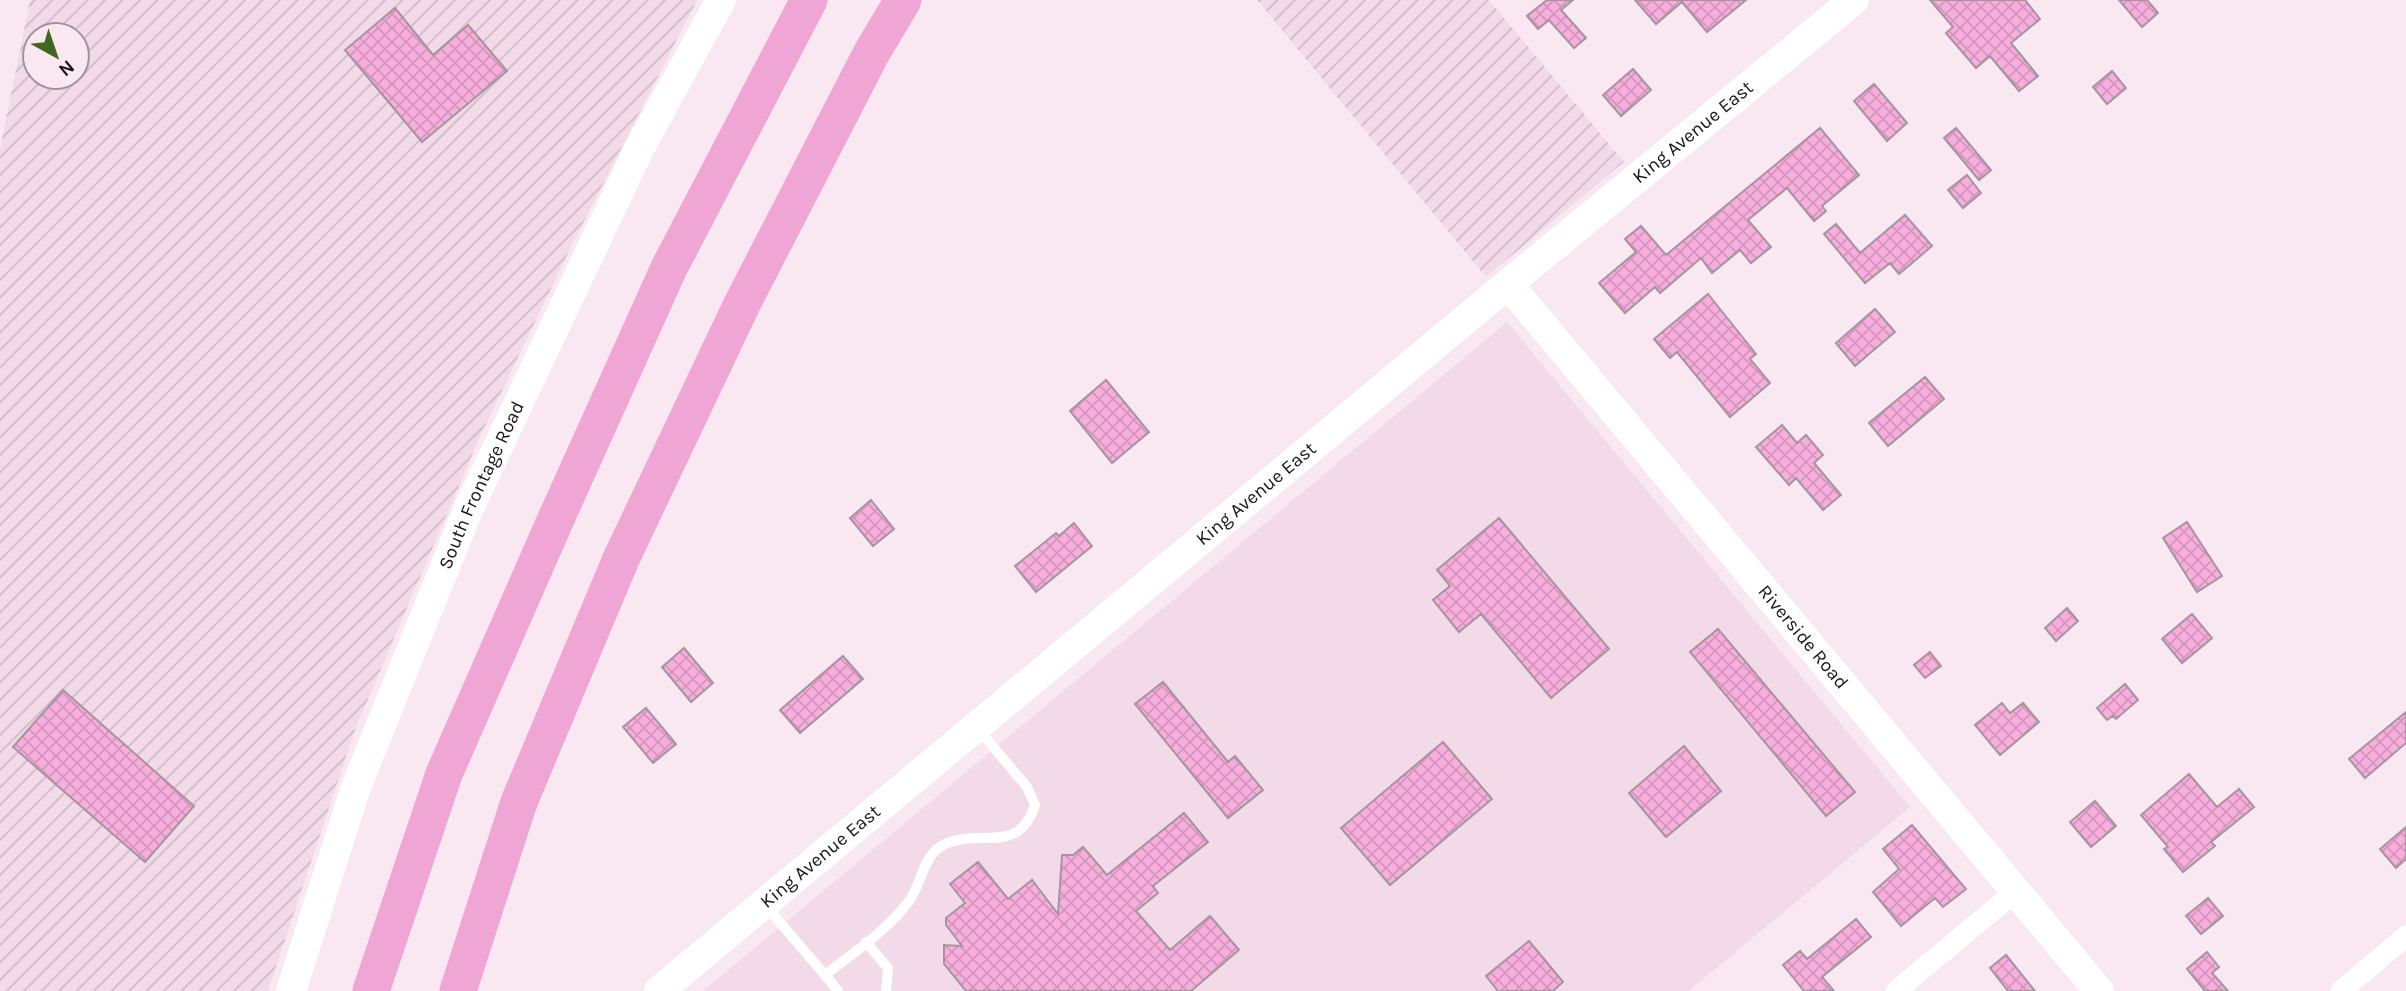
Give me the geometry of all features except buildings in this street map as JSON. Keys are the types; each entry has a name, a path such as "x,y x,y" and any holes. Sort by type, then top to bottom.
{"highway":[{"path":"371,991 444,774 544,546 669,268 809,0"},
{"path":"458,991 519,802 621,559 742,304 871,54 902,0"}],"main road":[{"name":"South Frontage Road","path":"291,991 356,787 468,510 639,149 721,0"},
{"name":"King Avenue East","path":"659,991 1854,0"},
{"name":"Riverside Road","path":"1508,285 2099,991"}],"street":[{"path":"1896,991 2015,892"},
{"path":"2341,991 2406,936"}],"lane":[{"path":"825,975 866,942 910,900 924,865 944,844 963,839 1003,839 1021,829 1030,819 1035,805 1027,787 976,727"},
{"path":"764,904 838,991"},
{"path":"866,942 888,968 886,991"}],"shaded area":[{"path":"30,0 697,0 572,245 483,430 356,727 268,991 0,991 0,149 21,45 21,91 91,91 91,21 26,21"},
{"path":"1257,0 1489,0 1624,162 1486,277"},
{"path":"1507,322 1910,807 1689,991 703,991"}]}
